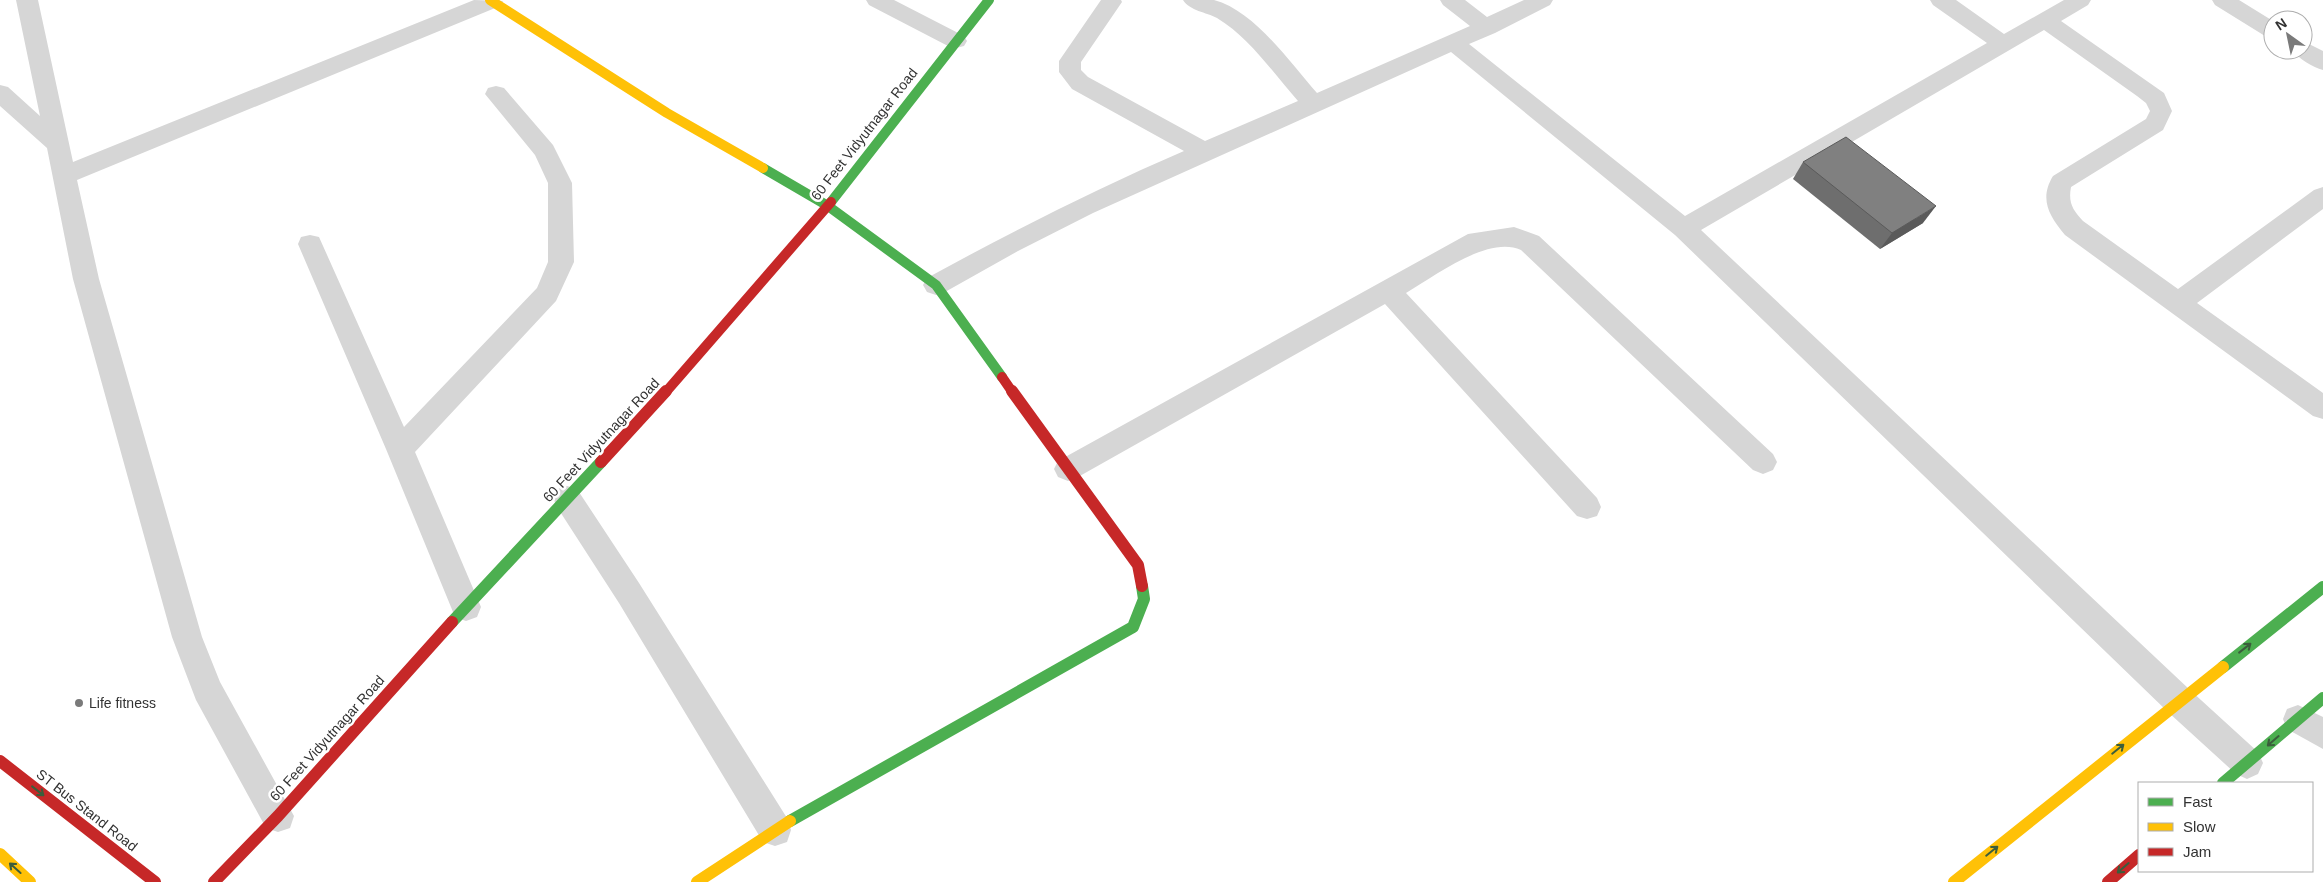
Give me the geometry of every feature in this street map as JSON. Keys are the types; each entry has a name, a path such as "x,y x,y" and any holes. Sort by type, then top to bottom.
{"street":[{"path":"27,0 86,279 187,637 207,690 278,816"},
{"path":"877,0 956,41"},
{"name":"60 Feet Vidyutnagar Road","path":"214,882 278,816 466,607 700,355 828,206 989,0"},
{"path":"1194,0 1238,21 1313,103"},
{"path":"1451,0 1487,28"},
{"path":"936,286 984,257 1204,151 1454,43 1542,0"},
{"path":"1941,0 2002,43"},
{"path":"1684,228 2002,43 2080,0"},
{"path":"2223,0 2263,25"},
{"path":"64,175 491,1 667,113 828,206 936,286 1138,565 1144,599 1133,627 775,830 697,882"},
{"path":"1111,2 1070,61 1070,72 1080,83 1204,151"},
{"path":"2045,20 2145,90 2156,99 2160,111 2154,124 2061,182 2057,192 2057,206 2074,228 2323,408"},
{"path":"1454,43 1684,228 2247,763"},
{"path":"0,93 58,145"},
{"path":"400,449 547,294 561,262 560,183 554,167 545,151 496,94"},
{"path":"2178,303 2323,196"},
{"path":"1068,470 1477,241 1495,237 1514,236 1530,243 1763,462"},
{"path":"310,244 400,449 466,607"},
{"path":"1388,290 1587,507"},
{"path":"567,498 629,593 775,830"},
{"path":"1954,882 2179,700 2323,587"},
{"path":"2224,782 2323,698"},
{"name":"ST Bus Stand Road","path":"0,761 156,882"},
{"path":"0,854 30,882"},
{"path":"2108,882 2138,856"}],"lane":[{"path":"2298,719 2323,734"}],"building":[{"path":"1846,137 1936,206 1892,233 1803,162"}],"traffic: fast":[{"path":"831,202 989,0"},
{"path":"763,168 828,206 936,285 1002,377"},
{"path":"452,622 601,462"},
{"path":"790,821 1133,627 1144,599 1142,586"},
{"path":"2223,667 2323,587"},
{"path":"2224,782 2323,698"}],"traffic: slow":[{"path":"490,0 667,113 763,168"},
{"path":"1954,882 2223,667"},
{"path":"697,882 790,821"},
{"path":"0,854 30,882"}],"traffic: jam":[{"path":"601,462 700,355 831,202"},
{"path":"1002,377 1138,565 1142,586"},
{"path":"214,882 278,816 452,622"},
{"path":"0,761 155,882"},
{"path":"2108,882 2138,856"}],"place":[{"name":"Life fitness","path":"79,703"}]}
